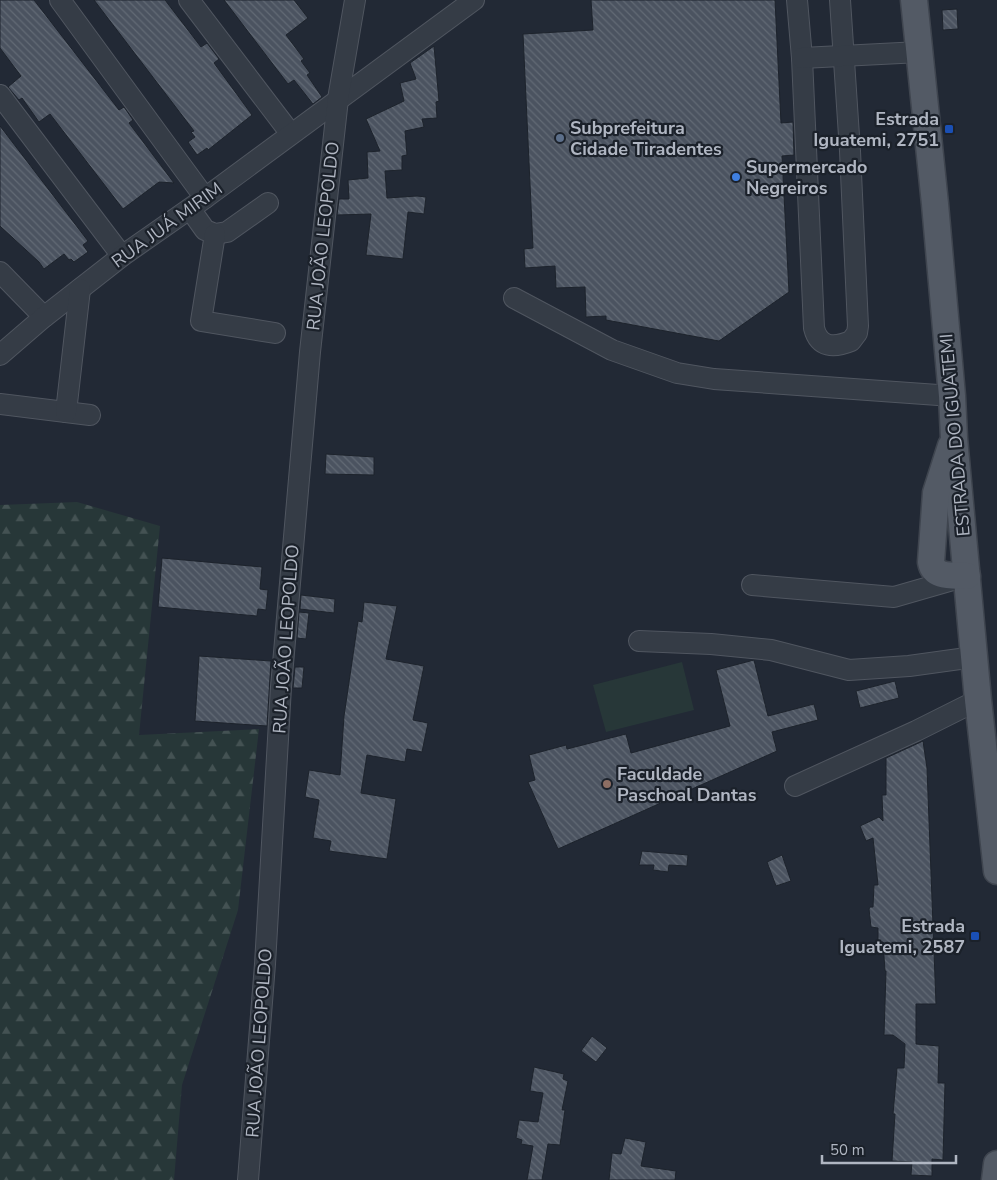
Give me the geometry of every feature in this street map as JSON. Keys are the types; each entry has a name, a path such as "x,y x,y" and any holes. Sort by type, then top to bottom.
{"main road":[{"name":"ESTRADA DO IGUATEMI","path":"914,0 952,396 954,438 978,700 997,871"},
{"path":"954,438 943,466 936,493 931,562 932,567 939,574 967,576"},
{"path":"995,1180 997,1164"}],"street":[{"path":"60,0 197,204 204,230 215,234 226,232 268,203"},
{"path":"189,0 291,134"},
{"path":"337,0 353,9"},
{"name":"RUA JUÁ MIRIM","path":"0,355 44,317 122,256 197,204 474,0"},
{"path":"797,0 802,58 814,328 817,338 822,343 830,345 851,341 857,333 858,326 845,56 840,0"},
{"name":"RUA JOÃO LEOPOLDO","path":"248,1180 265,964 282,677 310,352 338,99 353,9"},
{"path":"802,58 920,52"},
{"path":"0,95 122,256"},
{"path":"215,234 201,321 275,333"},
{"path":"0,272 44,317"},
{"path":"66,412 80,289"},
{"path":"514,298 612,350 678,372 714,379 952,396"},
{"path":"0,404 90,415"},
{"path":"752,585 894,597 967,576"},
{"path":"639,641 711,644 771,650 849,670 909,666 974,657"},
{"path":"795,786 978,700"}],"green space":[{"path":"77,502 160,526 139,735 259,729 238,910 182,1085 174,1180 0,1180 0,505"},
{"path":"682,662 694,710 606,732 593,685"}],"building":[{"path":"0,0 34,0 119,110 124,107 133,120 129,123 174,183 159,182 123,209 50,114 39,122 22,98 19,100 8,87 21,76 0,48"},
{"path":"94,0 165,0 201,47 207,43 219,59 214,63 252,115 208,150 207,148 197,155 188,142 195,137 191,132 194,131"},
{"path":"224,0 294,0 308,18 286,35 304,59 301,61 310,73 307,75 322,97 313,104 294,80 288,84"},
{"path":"591,0 775,0 781,123 793,122 794,155 782,156 789,292 719,341 606,320 606,316 586,317 585,287 556,288 555,266 525,268 524,249 533,248 523,34 593,30"},
{"path":"957,9 958,29 943,30 942,10"},
{"path":"434,46 439,101 436,102 437,118 422,119 424,127 405,131 407,155 402,156 402,170 385,171 387,198 426,197 424,214 408,212 403,259 366,255 371,214 337,215 339,199 349,199 348,180 368,178 367,152 380,151 366,119 404,101 400,83 416,79 410,63"},
{"path":"0,126 88,241 83,245 88,252 74,262 71,259 69,260 64,254 44,269 39,262 0,226"},
{"path":"326,454 374,457 374,475 325,474"},
{"path":"162,558 262,567 260,589 268,590 266,610 258,609 257,616 158,607"},
{"path":"301,595 335,599 334,613 300,609"},
{"path":"364,602 397,606 386,659 424,666 413,720 428,723 422,752 407,749 405,762 367,755 361,793 396,799 387,859 329,851 331,841 313,838 319,800 305,797 309,770 340,775 344,716 358,621 362,622"},
{"path":"299,612 309,613 306,639 297,638"},
{"path":"199,656 271,661 267,726 195,721"},
{"path":"754,660 768,716 814,704 818,720 772,732 777,751 558,849 528,782 535,780 529,755 566,745 567,749 626,734 631,753 730,726 716,670"},
{"path":"295,667 304,667 302,688 293,688"},
{"path":"895,681 899,698 860,708 856,691"},
{"path":"923,741 927,768 936,1004 916,1004 916,1044 939,1046 938,1083 945,1083 943,1160 932,1159 932,1176 911,1175 912,1162 892,1161 895,1114 893,1114 897,1068 904,1068 905,1044 893,1035 884,1035 886,971 883,942 878,942 878,928 871,927 869,909 873,907 874,885 878,885 873,838 866,841 860,826 879,817 883,821 882,795 886,795 886,758"},
{"path":"642,851 688,855 687,866 669,865 668,872 653,870 654,865 639,865"},
{"path":"782,855 791,881 776,886 767,862"},
{"path":"592,1036 607,1048 596,1062 581,1051"},
{"path":"534,1067 564,1074 563,1079 568,1081 562,1110 565,1110 560,1145 548,1144 542,1180 527,1180 533,1146 521,1144 522,1140 516,1138 519,1120 538,1122 543,1093 530,1091"},
{"path":"625,1138 646,1142 641,1166 676,1171 675,1180 609,1180 612,1153 621,1154"}],"place":[{"name":"Estrada Iguatemi, 2751","path":"949,129"},
{"name":"Subprefeitura Cidade Tiradentes","path":"560,138"},
{"name":"Supermercado Negreiros","path":"736,177"},
{"name":"Faculdade Paschoal Dantas","path":"607,784"},
{"name":"Estrada Iguatemi, 2587","path":"975,936"}]}
